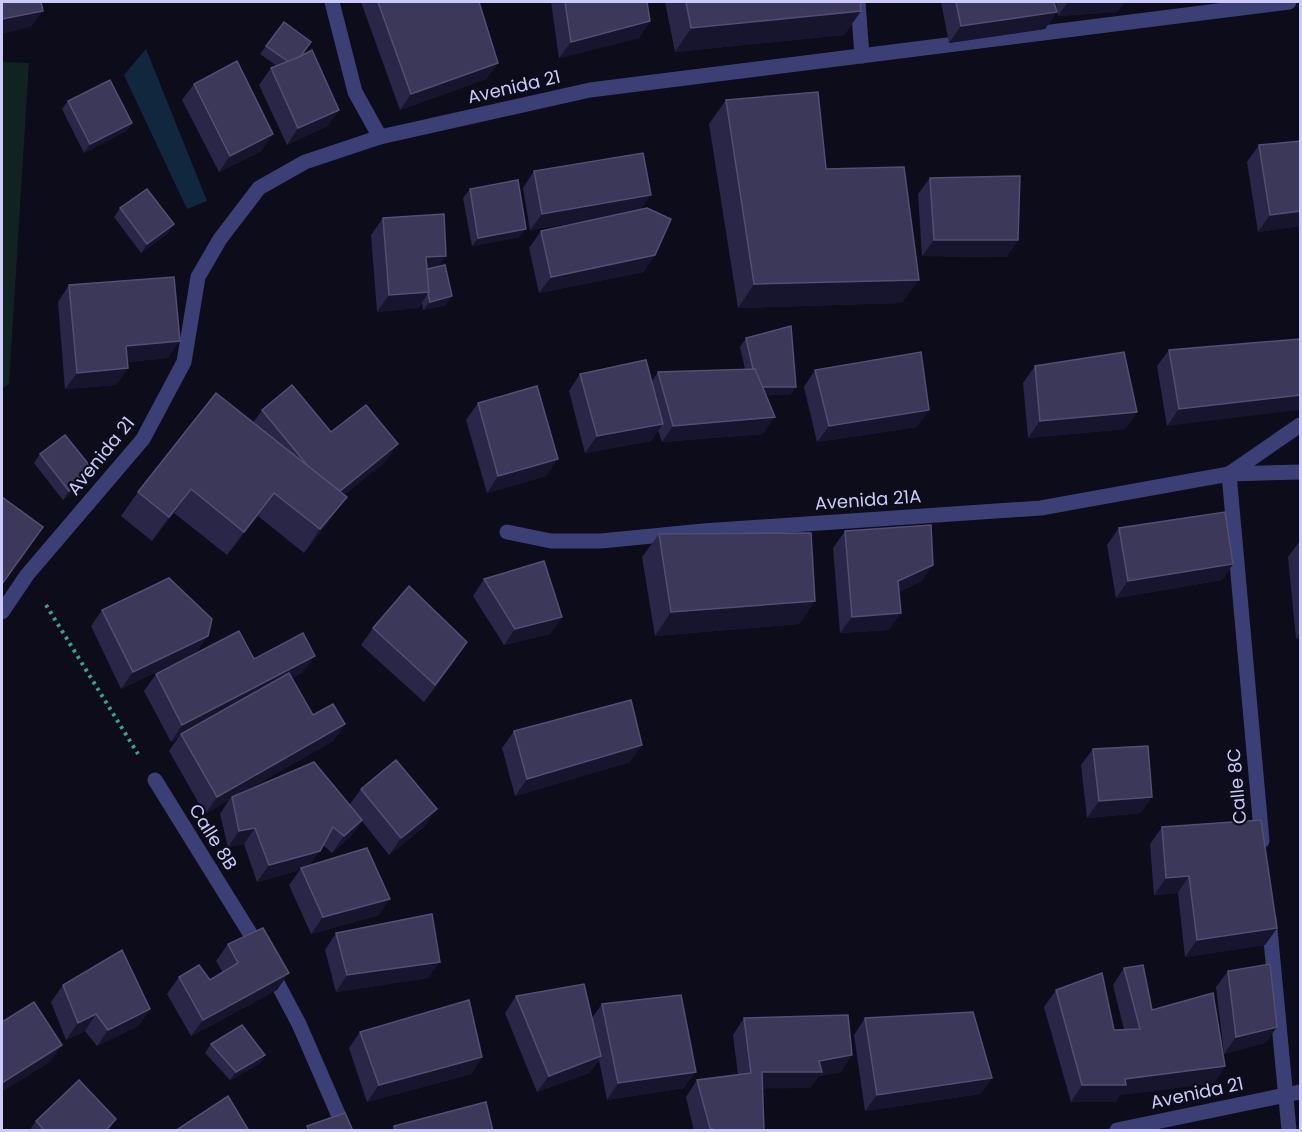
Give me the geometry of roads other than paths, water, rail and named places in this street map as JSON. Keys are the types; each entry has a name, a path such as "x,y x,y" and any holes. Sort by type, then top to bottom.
{"street":[{"path":"332,2 355,92 380,137"},
{"path":"858,2 862,56"},
{"name":"Avenida 21","path":"2,612 27,575 143,439 184,362 198,277 220,239 259,188 305,162 380,137 590,90 1289,2"},
{"path":"1229,474 1300,424"},
{"name":"Avenida 21A","path":"507,532 551,541 601,541 714,530 1041,508 1229,474 1300,472"},
{"name":"Calle 8C","path":"1229,474 1263,855"},
{"name":"Calle 8B","path":"155,780 256,943 299,1024 345,1131"},
{"path":"1267,903 1289,1131"},
{"name":"Avenida 21","path":"1117,1131 1300,1092"}],"water":[{"path":"146,49 207,201 187,209 124,75"}]}
